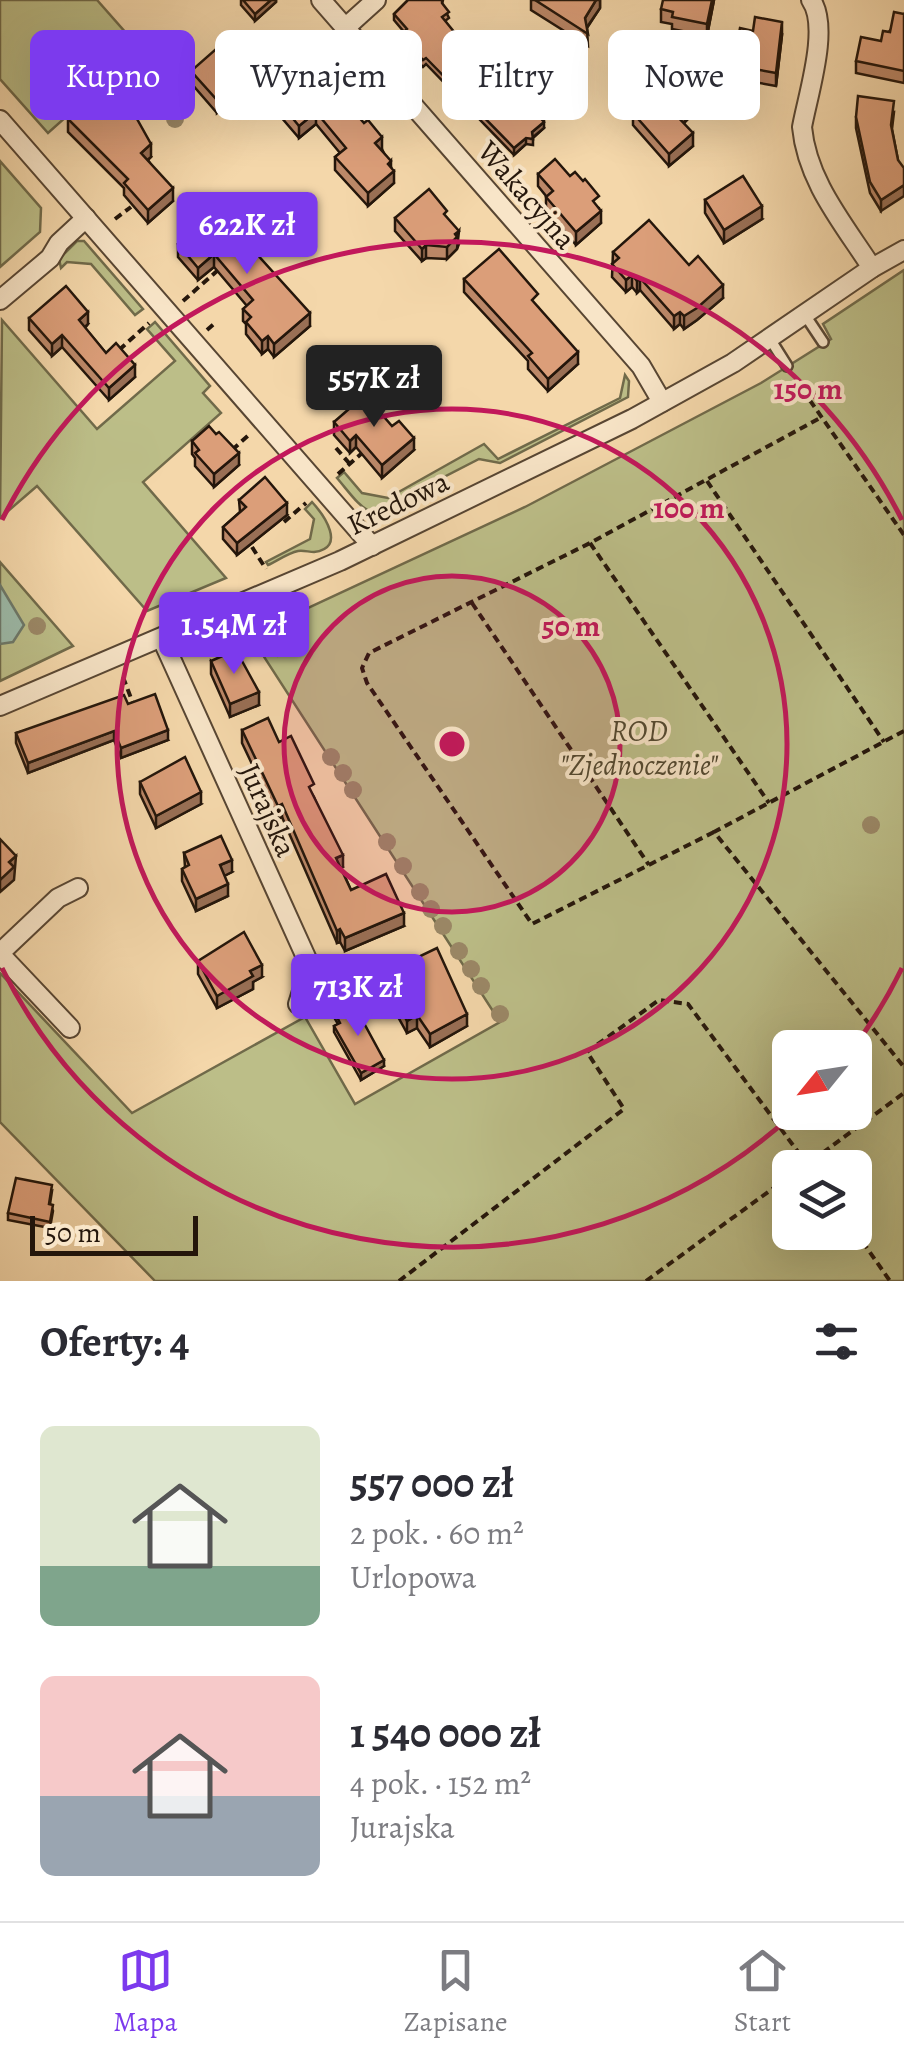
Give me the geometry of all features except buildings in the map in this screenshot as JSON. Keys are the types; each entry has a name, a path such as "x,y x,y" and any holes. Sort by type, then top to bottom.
{"street":[{"name":"Wakacyjna","path":"321,0 640,366 662,402"},
{"path":"345,28 376,0"},
{"path":"810,0 816,8 820,30 802,126 803,142 817,182 872,268"},
{"path":"0,120 372,546"},
{"path":"0,300 50,258 59,243 86,218"},
{"name":"Kredowa","path":"0,706 372,546 662,402 770,339 904,250"},
{"name":"Jurajska","path":"162,639 310,966 298,1004"},
{"path":"70,1028 0,953 58,898 78,888"}],"lane":[{"path":"805,314 823,342"},
{"path":"770,339 787,366"}],"path":[{"path":"109,225 131,206"},
{"path":"179,305 217,271"},
{"path":"117,352 156,318"},
{"path":"787,366 904,535"},
{"path":"820,418 590,543 369,653 362,668 367,683 532,924 904,731"},
{"path":"228,452 240,442"},
{"path":"336,448 350,464"},
{"path":"341,472 361,454"},
{"path":"706,480 884,742"},
{"path":"284,522 314,497"},
{"path":"590,543 769,802"},
{"path":"252,547 266,569"},
{"path":"471,602 649,865"},
{"path":"116,659 135,710"},
{"path":"714,832 904,1068"},
{"path":"399,1281 624,1109 587,1052 659,1000 688,1004 794,1150"},
{"path":"827,1150 904,1092"},
{"path":"646,1281 772,1189"},
{"path":"868,1250 890,1281"}],"green space":[{"path":"0,0 97,0 123,30 30,30 30,113 0,79"},
{"path":"36,120 63,120 48,133"},
{"path":"0,161 41,208 40,232 0,267"},
{"path":"77,241 84,241 143,309 135,315 91,264 67,262 61,268 59,259"},
{"name":"ROD \"Zjednoczenie\"","path":"904,270 904,1281 155,1281 0,1122 0,973 132,1113 305,1017 355,1104 500,1022 250,635 525,507 761,383 831,339 823,324"},
{"path":"2,320 97,429 175,361 147,329 155,322 210,386 203,393 221,413 143,482 226,578 147,611 37,486 0,518"},
{"path":"625,375 629,381 628,397 500,463 479,459 413,493 408,508 395,513 384,515 367,510 337,478 344,472 362,493 388,498 484,444 498,459 620,398"},
{"path":"312,502 330,530 329,544 314,552 294,552 268,565 266,562 310,539 314,519 305,509"},
{"path":"0,562 73,646 0,681"}],"shaded area":[{"path":"0,585 24,625 13,642 0,644"}]}
